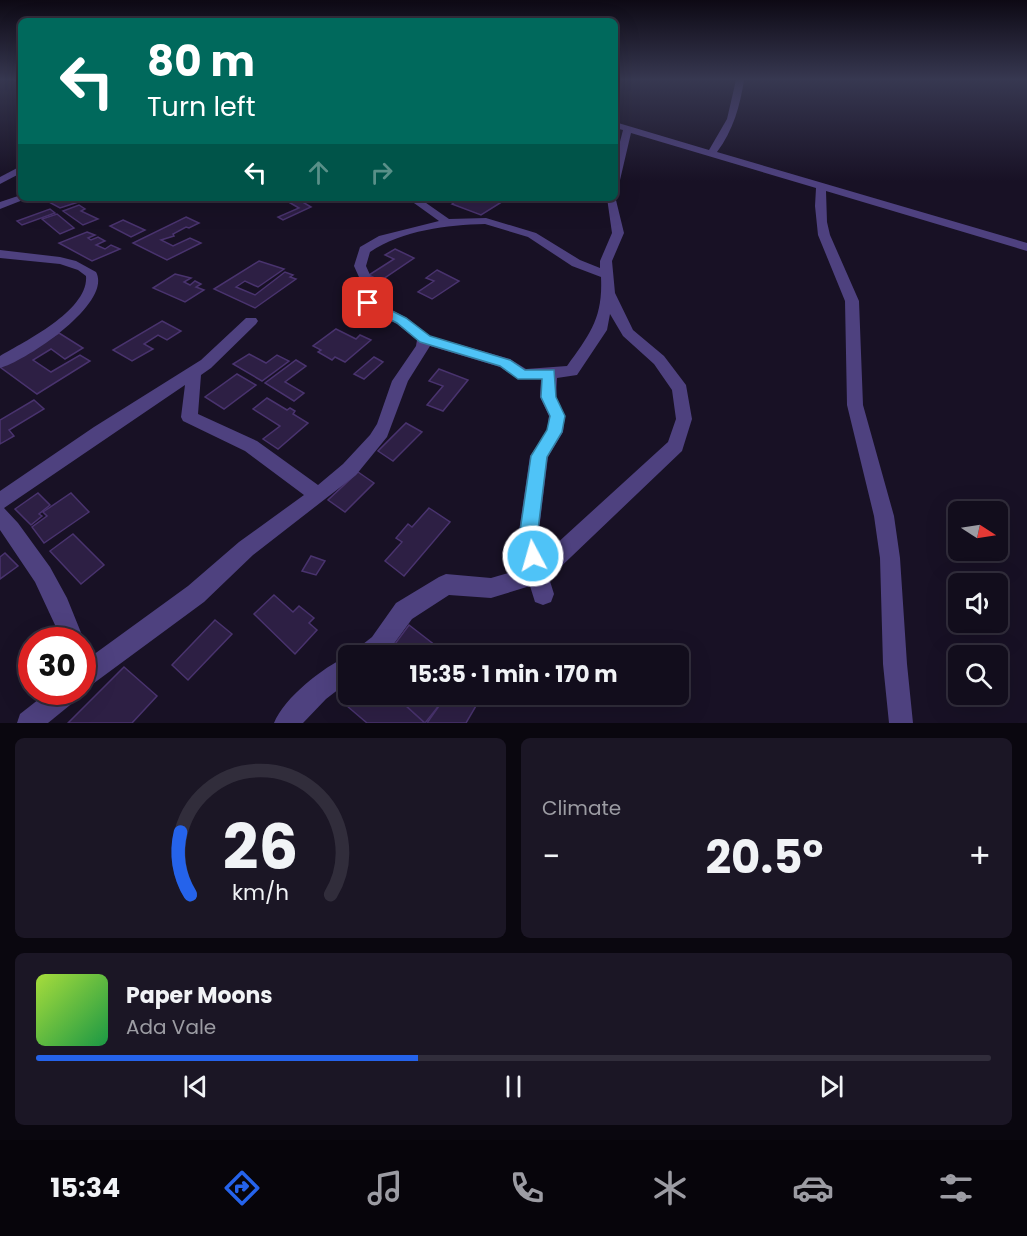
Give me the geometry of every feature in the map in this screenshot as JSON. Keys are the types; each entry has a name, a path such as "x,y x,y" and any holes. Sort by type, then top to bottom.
{"street":[{"path":"711,154 721,142 732,114"},
{"path":"618,126 1027,247"},
{"path":"618,168 628,129"},
{"path":"0,181 18,171"},
{"path":"821,187 819,216 821,229 828,251 847,286 852,301 855,405 884,516 890,558 895,664 901,723"},
{"path":"0,206 18,200"},
{"path":"416,201 447,222"},
{"path":"607,274 576,263 532,235 486,220 447,222 383,238 364,250 360,266 369,286 368,303 402,321 425,339 505,363 523,375 572,371 600,330 608,292 607,274 606,261 618,233 613,201"},
{"path":"0,254 47,258 85,268 93,275 93,288 82,304 47,334 0,363"},
{"path":"381,645 404,611 446,584 491,588 540,584 676,446 684,419 680,389 659,360 628,333 608,292"},
{"path":"0,501 100,432 206,364 251,321"},
{"path":"96,666 144,635 199,591 253,543 347,472 377,439 394,404 404,372 421,354 425,339"},
{"path":"193,373 189,417 251,446 318,495"},
{"path":"540,584 528,538 539,456 555,432 557,416 548,397 549,373"},
{"path":"0,515 31,554 63,612 68,627"},
{"path":"286,723 317,690 338,675"},
{"path":"29,723 50,705"}],"building":[{"path":"47,201 82,201 60,208"},
{"path":"287,201 301,201 311,207 283,220 278,217 299,208"},
{"path":"452,201 503,201 481,215 452,204 455,202"},
{"path":"79,205 85,209 81,211 98,219 83,225 63,211"},
{"path":"50,209 55,213 22,225 17,221"},
{"path":"57,214 74,228 60,234 42,219"},
{"path":"186,217 199,223 161,240 173,246 190,238 201,243 167,260 133,243"},
{"path":"123,220 145,230 131,237 110,226"},
{"path":"87,232 95,235 88,238 91,240 98,237 105,241 96,245 105,249 111,245 120,249 92,261 59,243"},
{"path":"395,249 414,258 380,281 369,275 394,259 385,255"},
{"path":"259,261 284,269 258,287 245,281 236,287 255,295 285,272 296,279 255,308 214,289"},
{"path":"437,270 459,281 432,299 418,292 434,281 426,278"},
{"path":"175,274 191,278 184,282 190,285 195,281 201,284 196,287 204,290 185,302 153,288"},
{"path":"162,321 181,331 167,340 158,335 144,344 153,349 132,361 113,350"},
{"path":"336,329 356,339 360,335 371,340 345,362 335,357 332,360 318,352 321,350 313,346"},
{"path":"59,333 83,348 65,359 51,349 33,360 51,372 80,355 90,361 37,394 0,367"},
{"path":"249,354 266,363 277,355 289,361 262,381 233,364"},
{"path":"374,357 383,362 364,379 354,374"},
{"path":"296,360 306,366 285,382 304,393 294,401 265,383"},
{"path":"439,369 468,380 443,411 427,405 443,386 429,381"},
{"path":"237,374 256,385 224,409 205,397"},
{"path":"267,398 287,410 290,408 295,411 293,414 308,423 278,449 263,439 280,426 253,409"},
{"path":"34,400 44,409 9,430 14,436 0,444 0,420"},
{"path":"406,423 422,432 393,461 378,451"},
{"path":"358,472 374,483 345,512 328,500"},
{"path":"38,493 50,505 31,525 15,509"},
{"path":"71,493 89,512 44,543 32,527 47,516 43,512"},
{"path":"429,508 450,522 404,576 385,561 402,542 396,538 408,524 412,527"},
{"path":"73,534 104,565 81,584 50,551"},
{"path":"5,553 18,566 0,579 0,557"},
{"path":"311,556 325,561 316,575 302,571"},
{"path":"274,595 293,612 299,606 314,618 309,623 317,630 295,654 254,614"},
{"path":"215,620 232,634 188,680 172,665"},
{"path":"409,625 435,645 394,645"},
{"path":"124,667 157,696 132,723 68,723 86,705 96,705 96,695"},
{"path":"405,705 425,723 367,723 347,706"},
{"path":"405,705 439,705 425,723"},
{"path":"440,705 477,705 466,723 427,723"}],"route":[{"path":"368,303 402,321 425,339 505,363 523,375 549,373 548,397 557,416 555,432 539,456 528,538 533,556"}]}
